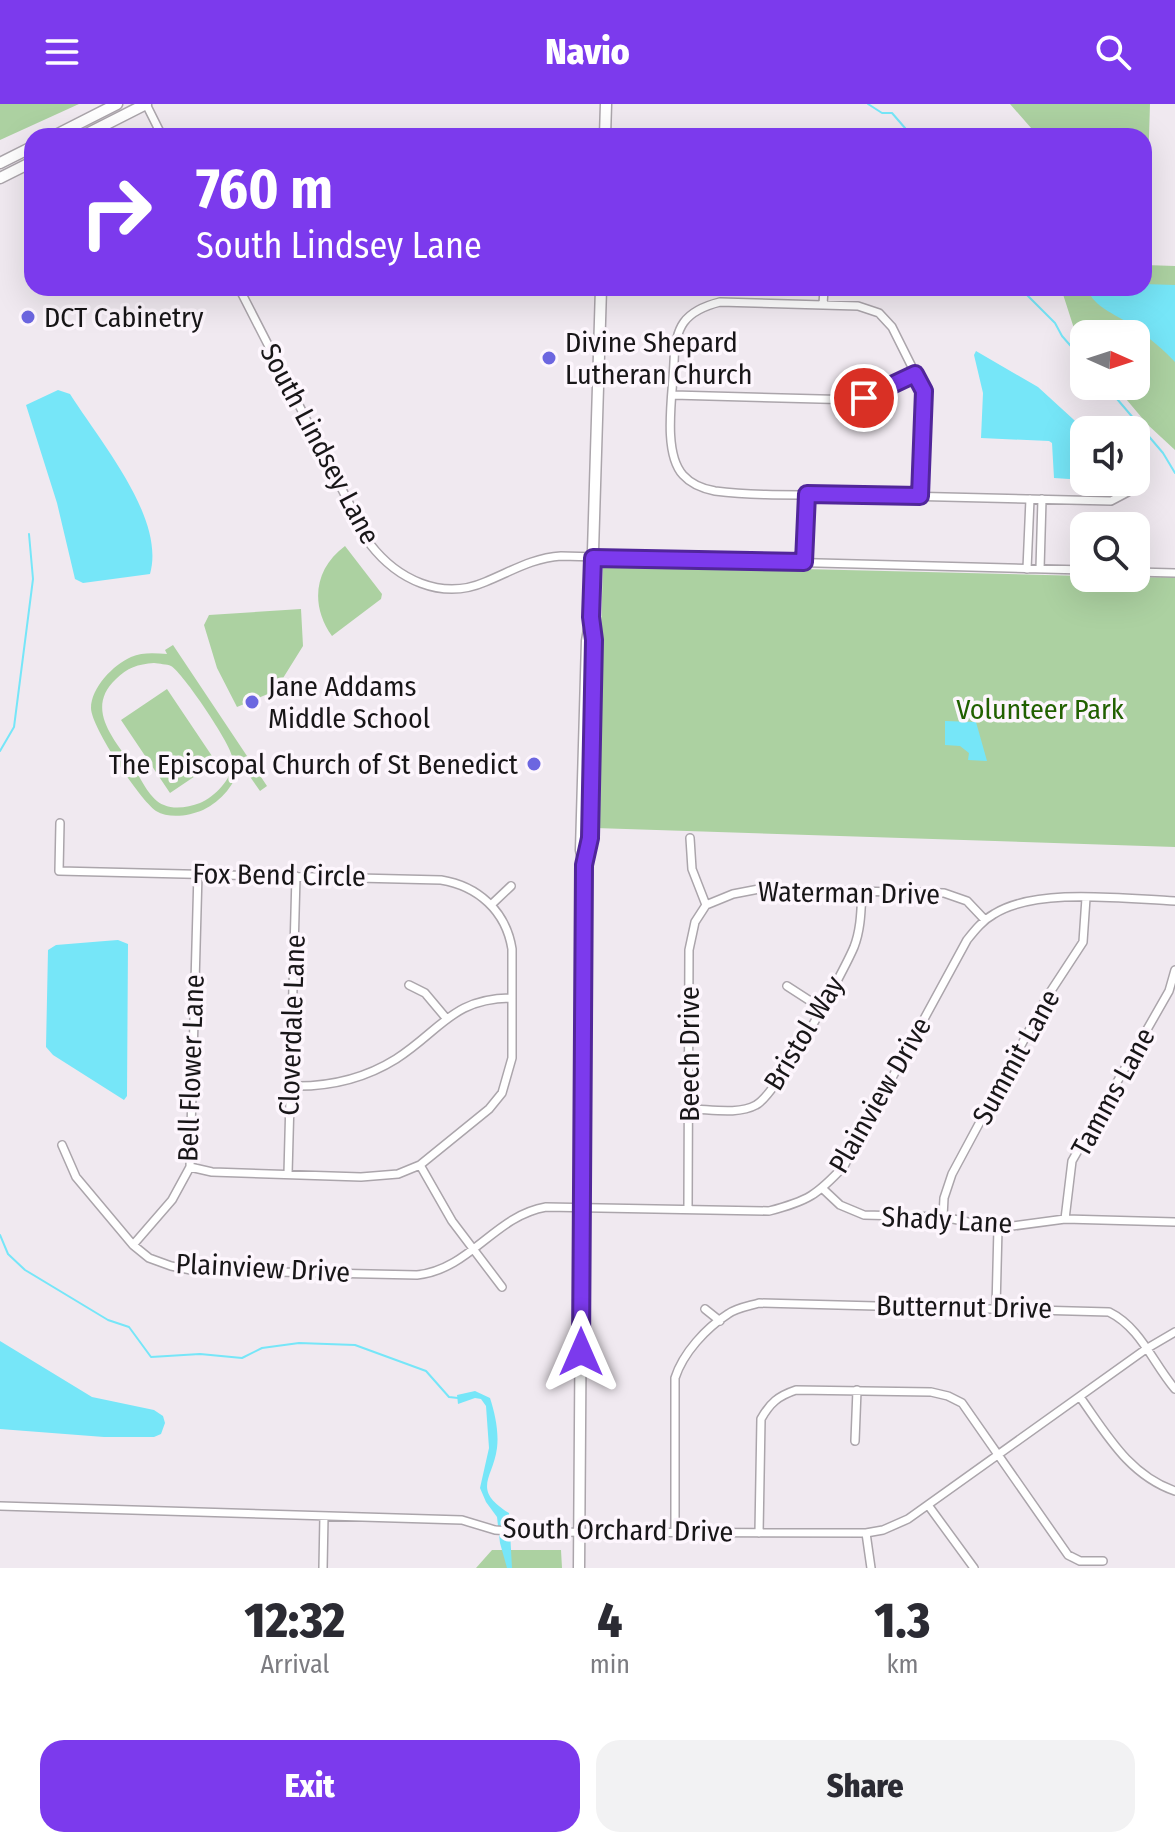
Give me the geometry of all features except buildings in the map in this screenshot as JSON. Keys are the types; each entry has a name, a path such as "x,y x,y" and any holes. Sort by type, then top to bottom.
{"street":[{"path":"70,128 117,104"},
{"path":"99,128 146,104 158,128"},
{"path":"605,128 606,104"},
{"path":"0,163 24,151"},
{"path":"0,178 24,166"},
{"name":"South Lindsey Lane","path":"243,296 362,531 380,557 420,584 455,589 485,582 535,559 561,556 1070,570"},
{"path":"579,1568 584,865 590,838 594,640 591,617 601,296"},
{"path":"823,305 824,296"},
{"path":"920,496 924,391 892,327 879,313 858,306 720,302 688,315 678,330 674,347 671,446 675,463 684,476 698,486 714,491 807,494 1111,501 1120,496"},
{"path":"673,395 858,400 915,374"},
{"path":"804,562 807,494"},
{"path":"1027,569 1030,499"},
{"path":"1040,569 1042,499"},
{"path":"1150,572 1175,573"},
{"name":"Fox Bend Circle","path":"60,823 59,871 441,880 467,887 492,904"},
{"path":"690,838 692,869 706,905"},
{"name":"Bell Flower Lane","path":"133,1245 172,1200 190,1167 198,873"},
{"name":"Cloverdale Lane","path":"288,1174 296,876"},
{"path":"190,1167 212,1172 379,1177 398,1174 420,1165 489,1109 502,1093 512,1063 511,941 492,904 511,886"},
{"name":"Waterman Drive","path":"706,905 733,894 759,889 953,895 967,901 985,920"},
{"name":"Bristol Way","path":"689,1109 745,1109 759,1104 771,1093 855,945 861,918 862,891"},
{"name":"Summit Lane","path":"943,1217 944,1198 952,1174 1047,997 1083,942 1086,898"},
{"name":"Plainview Drive","path":"133,1245 149,1258 191,1270 401,1275 434,1273 462,1260 514,1218 531,1209 582,1206 769,1211 801,1203 823,1189 844,1166 967,940 985,920 1014,904 1039,899 1175,901"},
{"name":"Beech Drive","path":"688,1207 689,950 695,922 706,905"},
{"name":"Tamms Lane","path":"1065,1219 1072,1161 1169,991 1175,970"},
{"path":"409,985 425,993 446,1018"},
{"path":"787,986 821,1008"},
{"path":"291,1086 325,1085 364,1075 396,1059 446,1018 478,1001 512,998"},
{"path":"502,1093 510,1099"},
{"path":"62,1145 76,1177 133,1245"},
{"path":"420,1165 452,1221 502,1287"},
{"name":"Shady Lane","path":"823,1189 840,1205 864,1215 943,1217 998,1228 1065,1219 1175,1222"},
{"path":"996,1308 998,1228"},
{"name":"Butternut Drive","path":"675,1532 675,1378 681,1362 720,1321 729,1313 759,1303 1109,1312 1124,1319 1175,1389"},
{"path":"705,1309 720,1321"},
{"name":"South Orchard Drive","path":"0,1506 462,1520 495,1530 518,1532 866,1533 896,1525 928,1505 1146,1349 1175,1332"},
{"path":"759,1533 761,1419 781,1395 796,1390 931,1392 962,1403 1068,1555 1080,1561 1103,1561"},
{"path":"855,1441 857,1390"},
{"path":"765,1393 774,1401"},
{"path":"1080,1397 1126,1462 1155,1484 1175,1491"},
{"path":"928,1505 974,1568"},
{"path":"323,1568 324,1516"},
{"path":"866,1533 871,1568"}],"green space":[{"path":"0,104 79,104 24,128 0,140"},
{"path":"1010,104 1150,104 1149,128 1031,128"},
{"path":"1152,265 1175,266 1175,450 1150,427 1150,416 1140,416 1127,400 1150,400 1150,320 1071,320 1064,296 1152,296"},
{"path":"345,546 382,594 381,599 332,636 320,612 319,588 327,565"},
{"name":"Volunteer Park","path":"603,564 1070,576 1070,592 1150,592 1150,577 1175,577 1175,847 595,828"},
{"path":"301,609 303,646 275,691 237,707 217,668 204,625 209,615"},
{"path":"173,645 267,786 260,791 241,764 227,791 216,802 192,814 167,815 149,804 118,762 93,717 92,700 104,678 124,661 140,654 167,654 165,650","holes":["156,663 171,666 177,671 215,724 232,756 231,771 224,784 206,800 191,806 173,807 155,799 112,735 103,713 107,690 116,679 133,667"]},
{"path":"167,689 216,762 170,793 121,720"},
{"path":"492,1550 561,1550 562,1568 476,1568"}],"water":[{"path":"1152,284 1175,285 1175,362 1150,340 1150,320 1123,320 1091,296 1152,296"},
{"path":"976,351 1038,387 1070,416 1070,479 1054,478 1052,443 1049,441 981,438 983,393 974,355"},
{"path":"58,390 70,394 127,480 148,529 152,552 150,574 83,583 75,579 57,503 26,405"},
{"path":"945,721 976,722 987,761 968,760 969,753 960,746 945,745"},
{"path":"118,940 128,944 127,1096 124,1100 53,1055 46,1047 48,950 56,945"},
{"path":"0,1341 92,1397 154,1410 163,1416 165,1423 161,1434 154,1437 104,1437 0,1429"},
{"path":"475,1391 490,1398 495,1416 497,1448 487,1490 497,1505 509,1513 512,1568 507,1568 497,1517 480,1488 489,1448 486,1406 481,1399 475,1398 458,1404 457,1395"}],"waterway":[{"path":"868,104 882,113 892,113 905,128"},
{"path":"1028,296 1055,323 1070,345"},
{"path":"1118,400 1163,453 1175,473"},
{"path":"0,751 14,727 33,579 29,534"},
{"path":"0,1235 8,1254 25,1270 108,1320 129,1327 151,1357 200,1354 242,1358 262,1348 299,1343 355,1345 426,1371 449,1397 458,1398"}],"place":[{"name":"DCT Cabinetry","path":"28,317"},
{"name":"Divine Shepard Lutheran Church","path":"549,358"},
{"name":"Jane Addams Middle School","path":"252,702"},
{"name":"The Episcopal Church of St Benedict","path":"534,764"}],"route":[{"path":"581,1352 584,865 590,838 593,558 804,562 807,494 920,496 924,391 915,374 864,398"}]}
